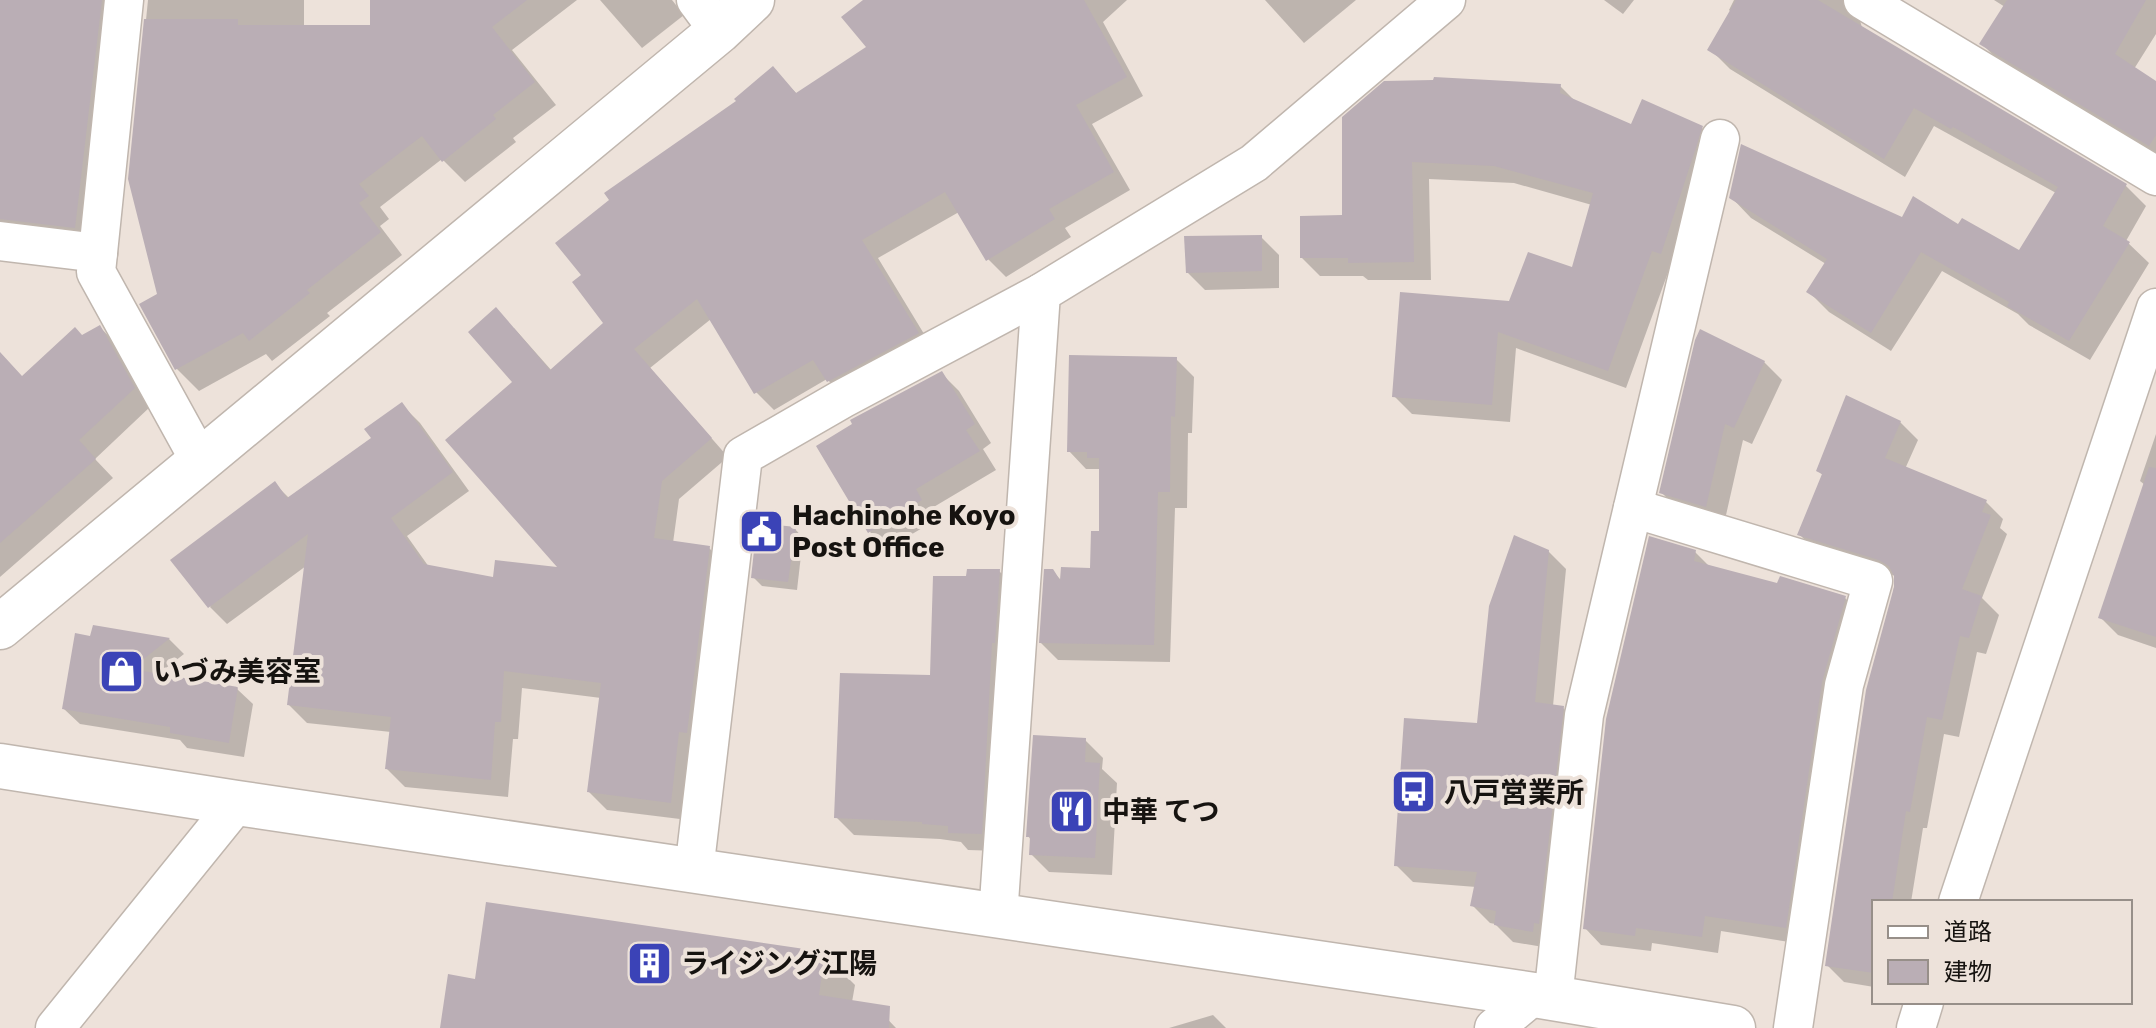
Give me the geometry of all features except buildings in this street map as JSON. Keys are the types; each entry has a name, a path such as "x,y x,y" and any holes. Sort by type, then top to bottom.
{"street":[{"path":"124,0 96,272 199,459"},
{"path":"0,627 199,459 708,15 752,0"},
{"path":"694,871 743,456 842,399 1041,293 1254,163 1446,0"},
{"path":"1863,0 2156,176"},
{"path":"1494,1028 1543,996 1584,715 1720,139"},
{"path":"0,241 98,253"},
{"path":"998,917 1041,293"},
{"path":"1959,900 2156,308"},
{"path":"1633,508 1873,581 1844,685 1793,1028"},
{"path":"0,766 1543,996 1733,1028"},
{"path":"55,1028 237,803"},
{"path":"1916,1028 1923,1004"}],"place":[{"name":"Hachinohe Koyo Post Office","path":"761,531"},
{"name":"いづみ美容室","path":"122,671"},
{"name":"八戸営業所","path":"1413,792"},
{"name":"中華 てつ","path":"1071,811"},
{"name":"ライジング江陽","path":"650,963"}]}
